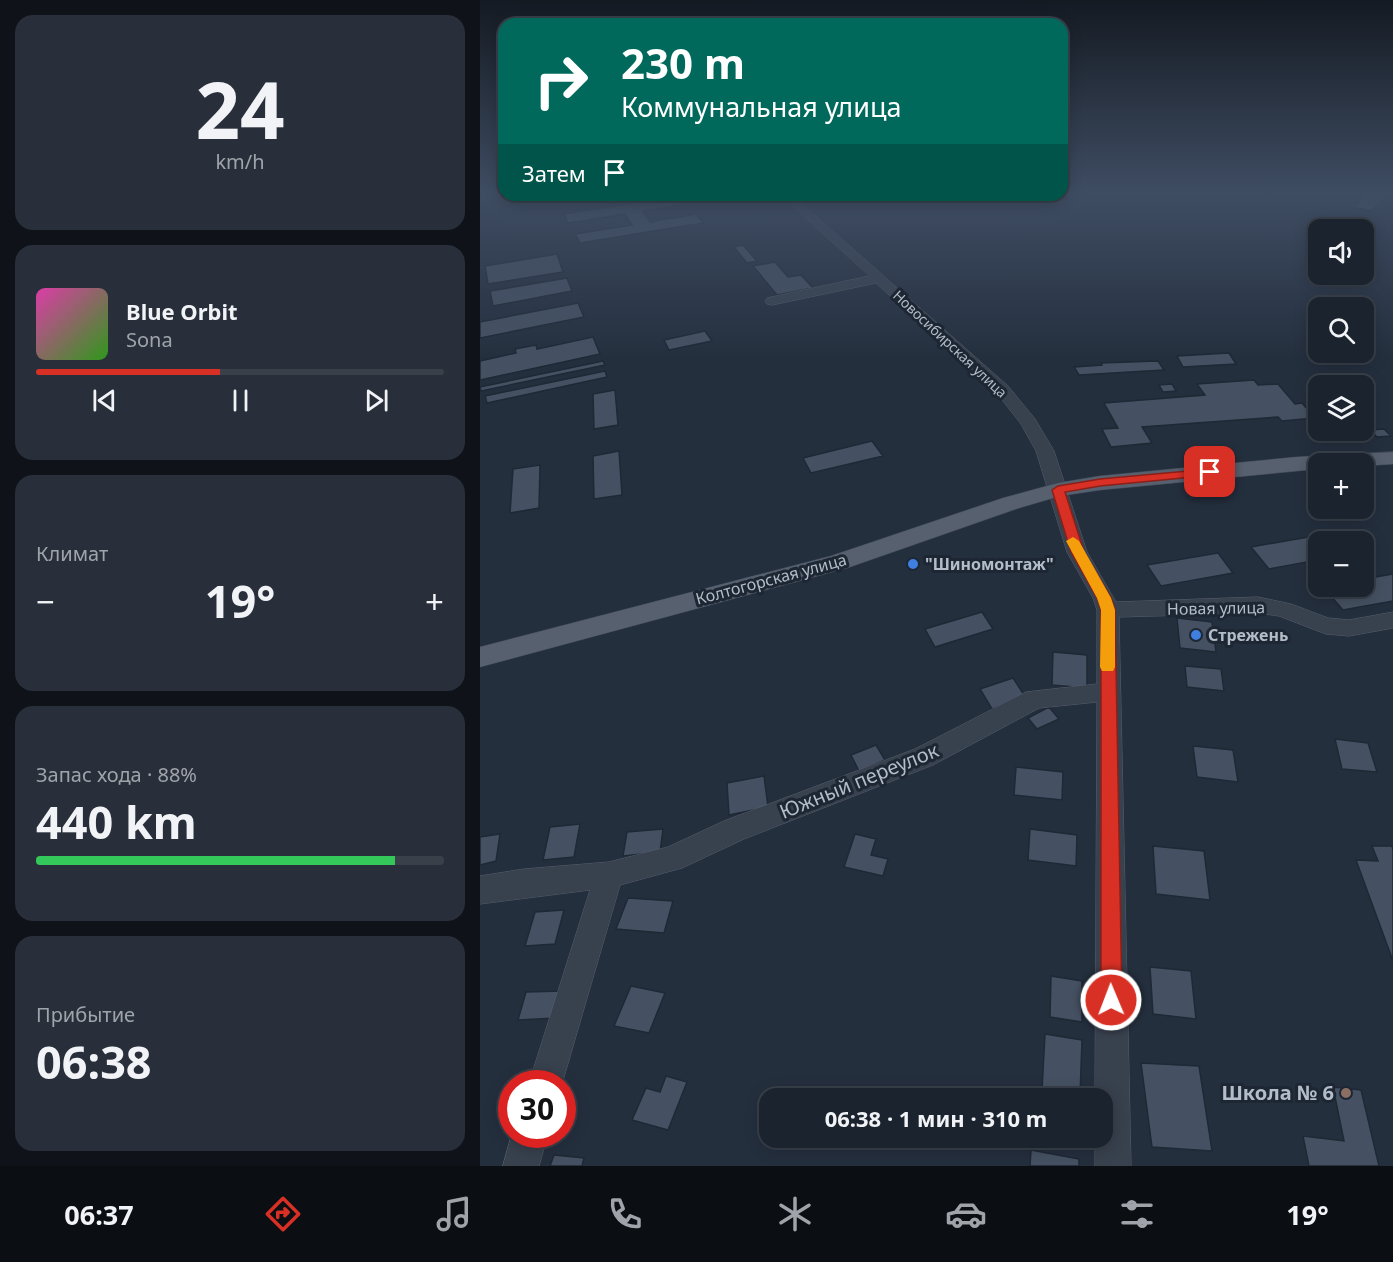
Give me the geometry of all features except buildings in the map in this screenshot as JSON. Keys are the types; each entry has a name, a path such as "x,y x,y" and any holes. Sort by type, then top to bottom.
{"main road":[{"name":"Колтогорская улица","path":"480,657 838,562 1011,503 1058,490 1100,483 1297,464 1393,458"}],"street":[{"name":"Новосибирская улица","path":"848,249 1002,390 1029,423 1045,451 1077,552 1104,598 1108,610"},
{"path":"772,301 880,278"},
{"name":"Новая улица","path":"1108,610 1258,605 1283,609 1326,626 1349,628 1393,620"},
{"path":"1108,610 1113,1166"},
{"name":"Южный переулок","path":"480,890 524,883 609,875 672,859 734,830 924,757 1035,699 1108,692"},
{"path":"550,1070 609,875"},
{"path":"521,1166 526,1148"}],"slow traffic":[{"path":"1073,541 1104,598 1108,610 1108,667"}],"place":[{"name":"\"Шиномонтаж\"","path":"913,564"},
{"name":"Стрежень","path":"1196,635"},
{"name":"Школа № 6","path":"1346,1093"}],"route":[{"path":"1111,1000 1108,610 1104,598 1077,552 1058,490 1100,483 1210,472"}]}
